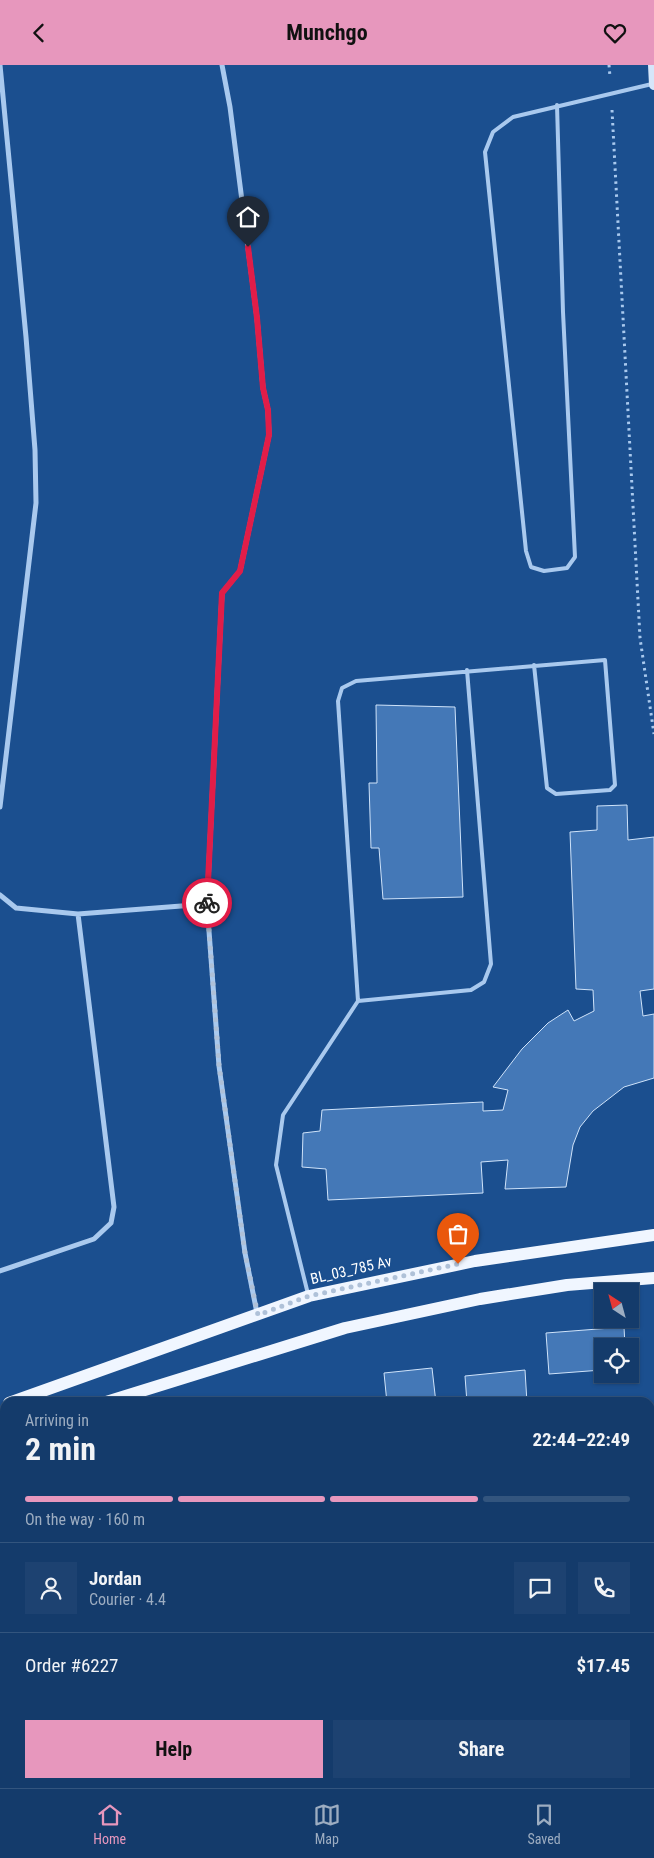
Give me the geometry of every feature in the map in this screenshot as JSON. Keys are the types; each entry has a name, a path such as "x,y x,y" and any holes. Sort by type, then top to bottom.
{"main road":[{"name":"BL_03_785 Av","path":"26,1397 309,1296 476,1261 654,1235"},
{"path":"123,1397 355,1326 480,1299 567,1285 654,1278"}],"street":[{"path":"0,65 26,337 36,503 0,807"},
{"path":"222,65 230,107 257,318 263,388 268,410 269,435 240,571 222,593 207,904 219,1065 245,1253 258,1315"},
{"path":"653,65 654,84"},
{"path":"0,895 16,908 78,914 207,904"},
{"path":"0,1271 94,1239 111,1223 114,1207 78,914"}],"lane":[{"path":"557,105 563,312 575,557 567,569 544,571 531,567 526,551 484,151 493,132 513,117 557,105 654,84"},
{"path":"309,1296 276,1165 283,1115 358,1001 338,701 342,688 356,681 467,670 534,665 605,660 614,785 610,790 556,794 547,787 534,665"},
{"path":"358,1001 471,990 484,982 490,964 467,670"}],"path":[{"path":"609,65 640,638 654,734"}],"building":[{"path":"376,705 455,707 463,897 383,899 379,848 371,848 369,783 377,783"},
{"path":"627,805 628,840 654,837 654,989 640,991 643,1016 654,1014 654,1078 624,1087 593,1111 580,1127 573,1145 566,1187 505,1189 508,1160 481,1162 483,1193 328,1200 326,1169 302,1167 303,1133 320,1131 322,1110 483,1102 483,1111 503,1110 508,1090 493,1087 522,1049 548,1023 568,1010 574,1021 594,1011 593,990 576,989 570,832 597,830 597,806"},
{"path":"624,1328 625,1338 594,1338 594,1371 549,1374 546,1333"},
{"path":"432,1368 435,1397 386,1397 384,1373"},
{"path":"525,1370 527,1397 467,1397 465,1376"}],"way so far":[{"path":"207,903 219,1065 245,1253 258,1315 309,1296 458,1264"}],"route":[{"path":"207,903 222,593 240,571 269,435 268,410 263,388 248,247"}]}
